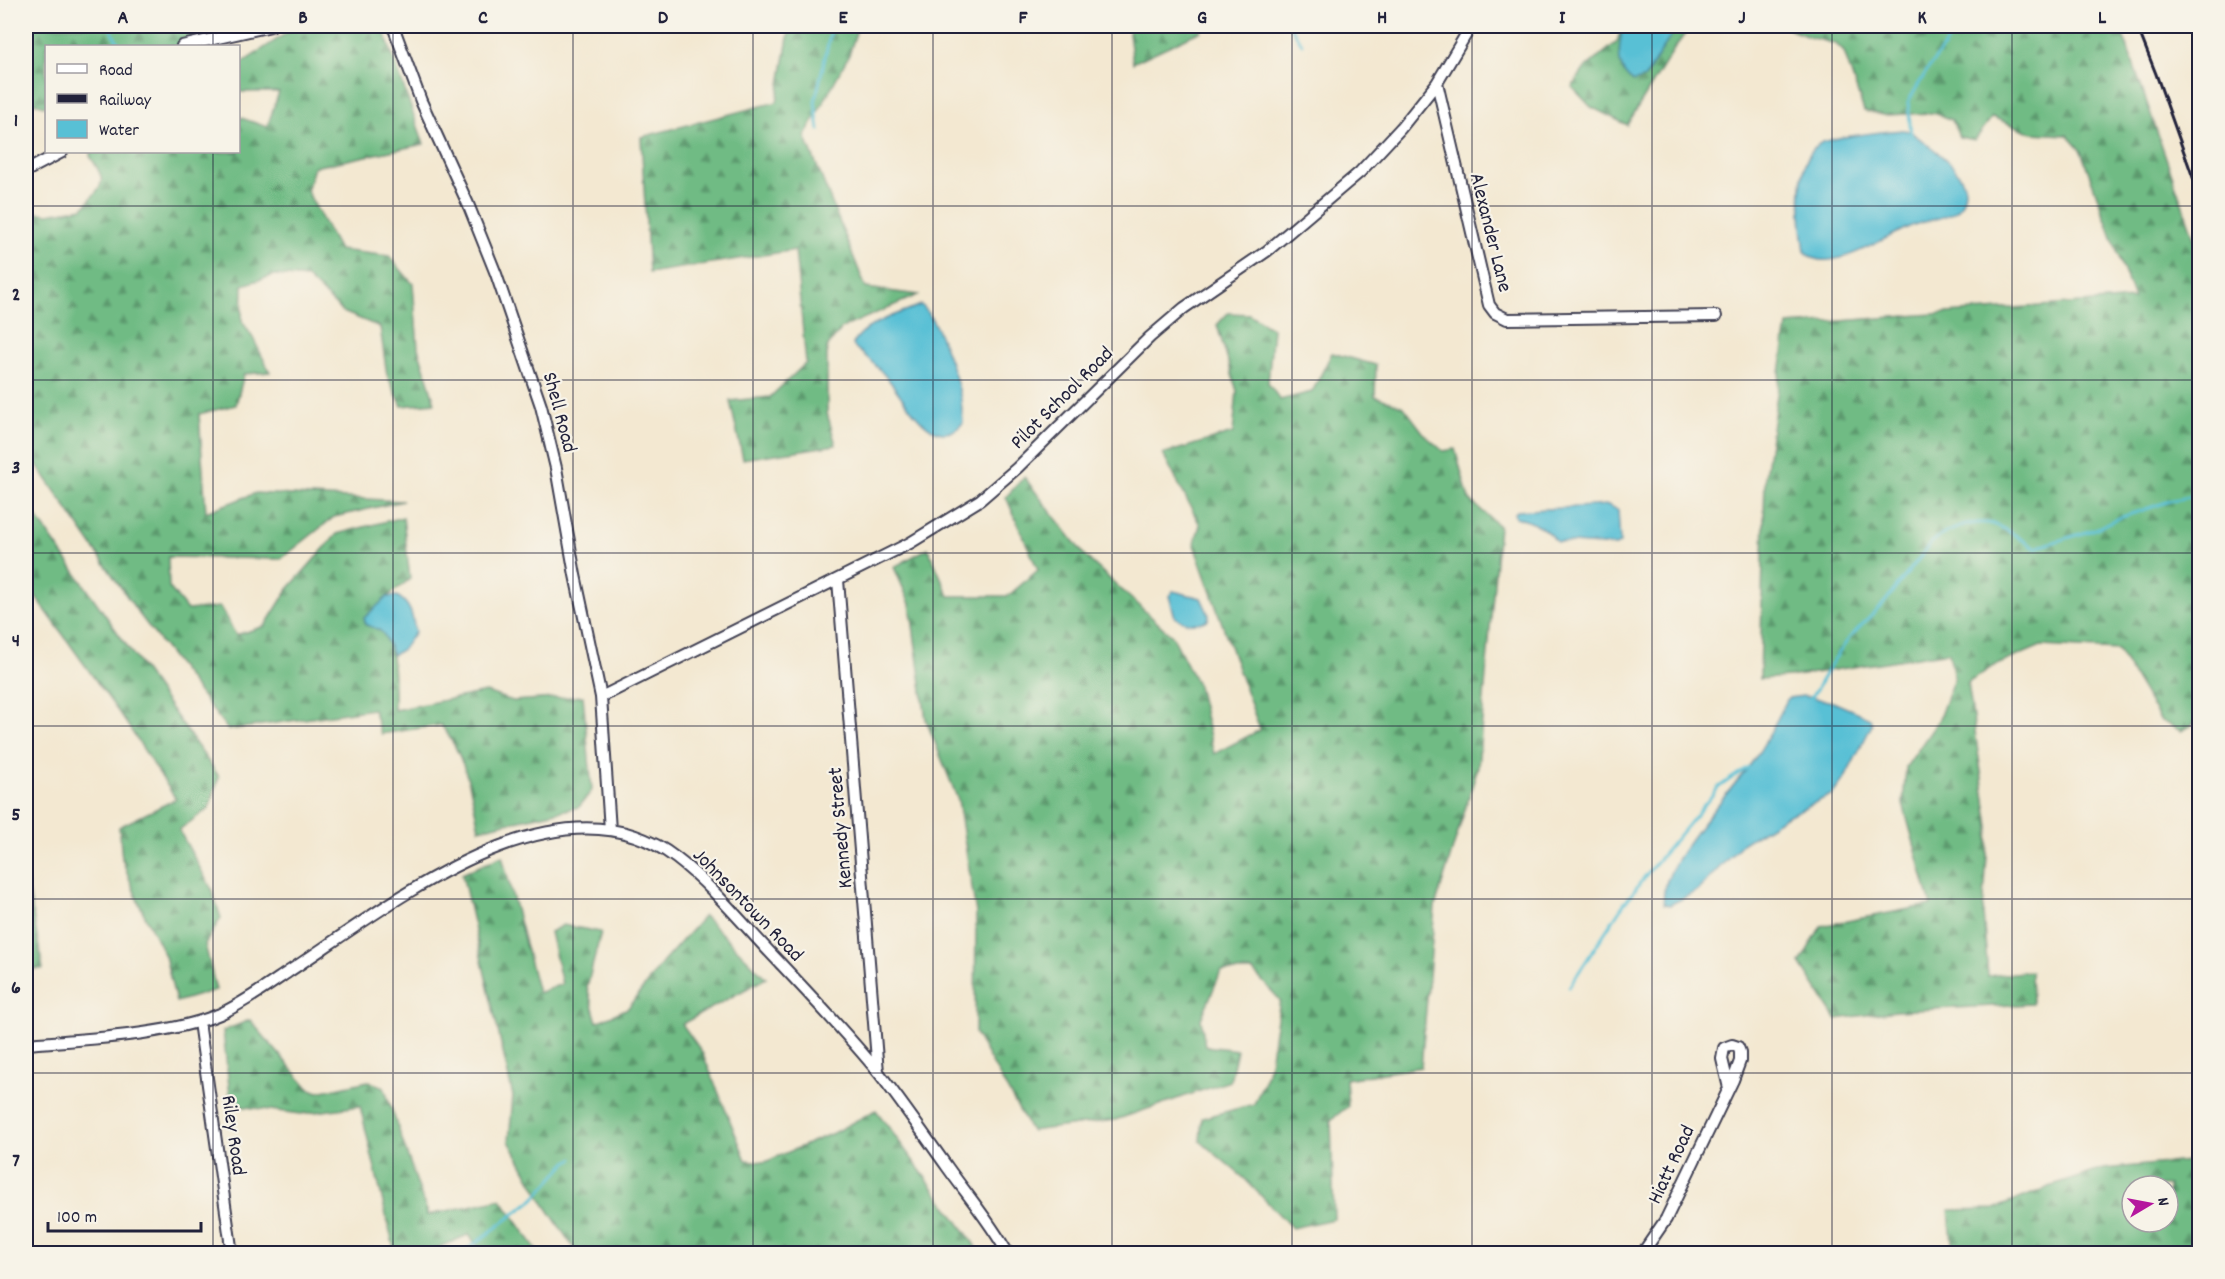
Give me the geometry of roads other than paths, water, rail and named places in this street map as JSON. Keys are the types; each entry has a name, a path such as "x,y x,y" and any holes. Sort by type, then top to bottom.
{"street":[{"path":"186,45 271,26"},
{"name":"Shell Road","path":"393,26 421,101 468,204 496,274 541,406 556,468 575,575 601,697 610,830"},
{"name":"Pilot School Road","path":"601,697 838,580 934,529 980,500 1010,475 1150,337 1184,308 1267,251 1360,172 1401,128 1437,83 1471,26"},
{"name":"Alexander Lane","path":"1437,83 1489,305 1495,313 1507,319 1716,316"},
{"path":"26,171 61,153"},
{"name":"Kennedy Street","path":"838,580 878,1072"},
{"name":"Johnsontown Road","path":"26,1044 142,1032 199,1022 239,1004 401,897 484,852 524,837 590,828 610,830 641,838 675,857 709,888 779,962 878,1072 1008,1254"},
{"name":"Riley Road","path":"199,1022 232,1254"},
{"name":"Hiatt Road","path":"1642,1254 1666,1219 1729,1088"}],"water":[{"path":"1623,26 1677,26 1645,78 1634,82 1623,71 1619,57"},
{"path":"1902,130 1910,131 1943,157 1958,173 1965,190 1960,207 1951,214 1909,227 1856,253 1826,260 1814,258 1805,251 1801,210 1802,178 1811,152 1826,141"},
{"path":"921,305 927,311 939,335 959,391 963,423 952,431 941,433 921,421 884,375 853,344 873,325"},
{"path":"1608,505 1618,510 1620,543 1616,546 1557,542 1543,529 1534,523 1515,517 1514,513 1516,511"},
{"path":"1173,591 1201,598 1209,615 1208,620 1191,623 1175,617 1169,596"},
{"path":"397,596 408,607 415,632 403,649 393,655 382,633 366,625 364,618 387,597"},
{"path":"1804,696 1833,702 1870,718 1872,725 1846,776 1833,794 1785,817 1743,843 1697,891 1670,905 1664,904 1665,888 1672,869 1684,848 1757,755 1788,698"}],"waterway":[{"path":"109,26 119,45"},
{"path":"819,130 815,102 832,26"},
{"path":"1290,26 1302,44"},
{"path":"1911,135 1908,102 1958,26"},
{"path":"1810,700 1850,637 1884,603 1932,542 1946,533 1973,524 1990,524 2008,531 2035,548 2093,530 2119,518 2173,500 2200,495"},
{"path":"1569,987 1621,908 1646,875 1719,787 1748,767"},
{"path":"461,1254 534,1199 567,1162 573,1159"}],"railway":[{"path":"2137,26 2200,197"}]}
